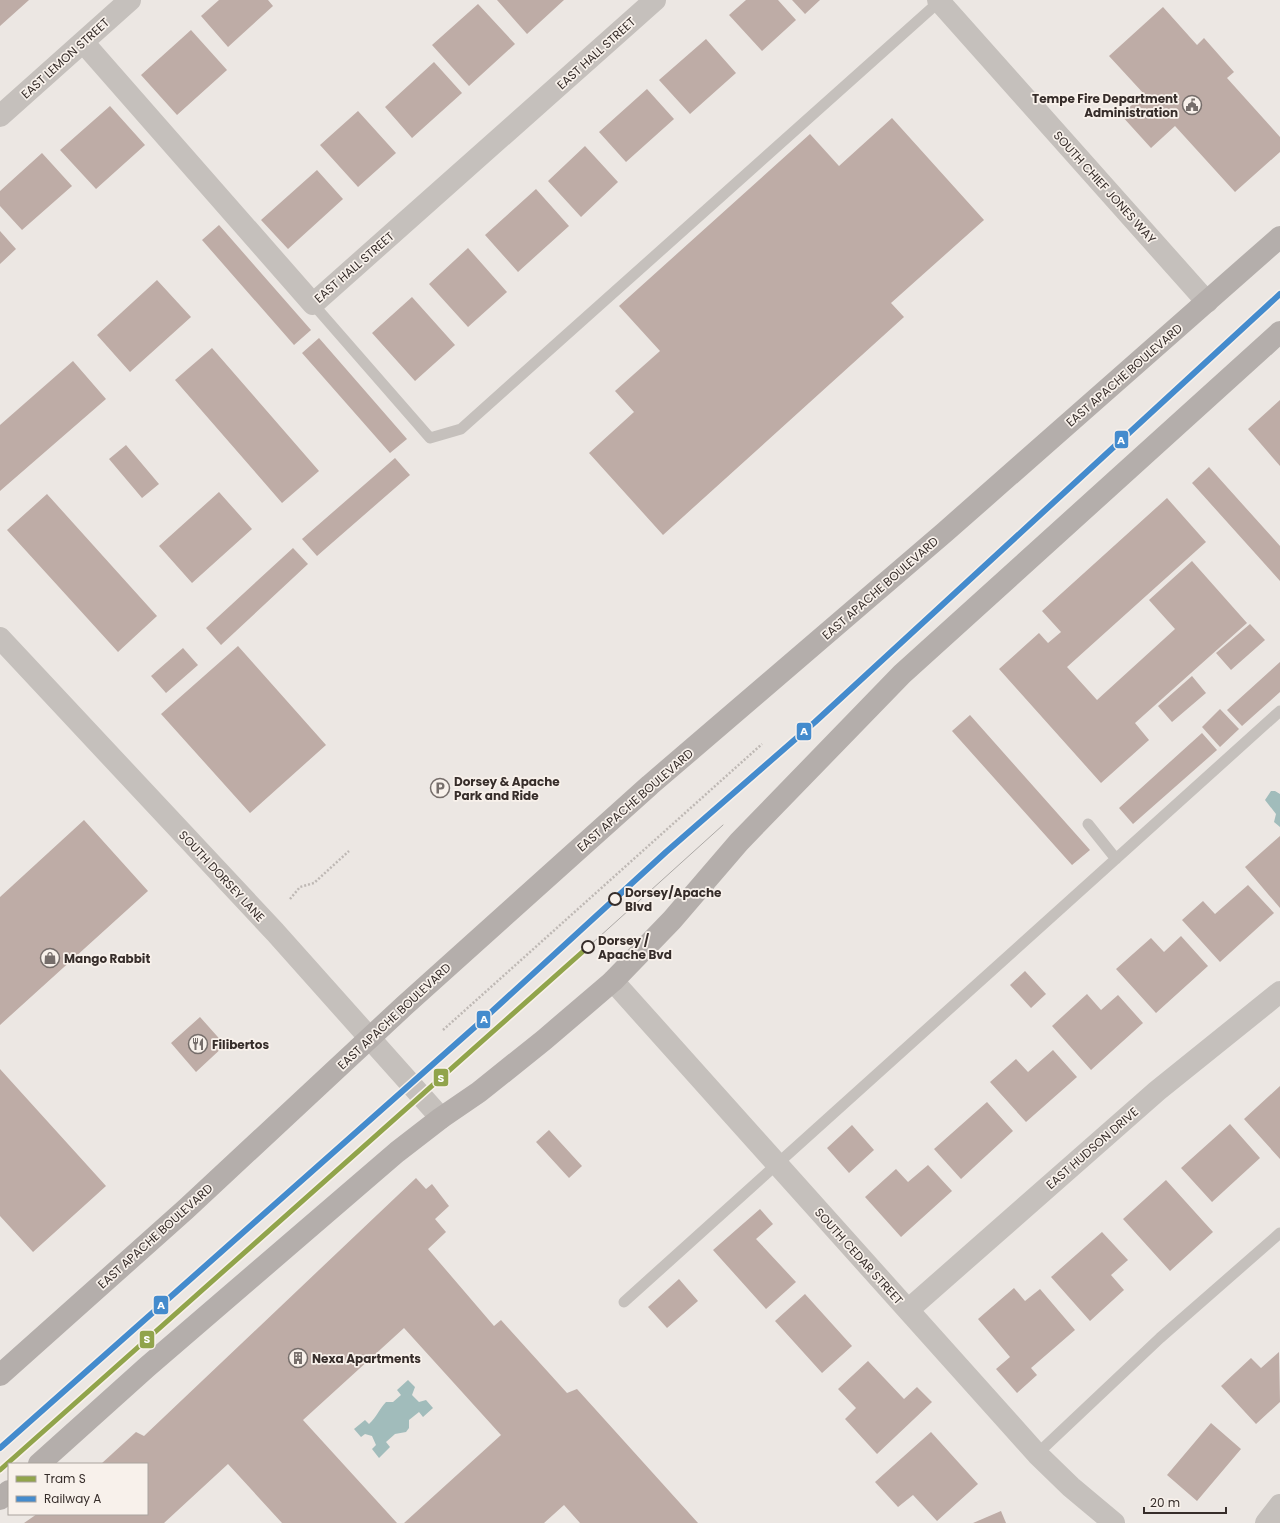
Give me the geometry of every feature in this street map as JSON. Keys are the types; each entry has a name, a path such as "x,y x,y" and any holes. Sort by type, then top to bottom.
{"main road":[{"name":"EAST APACHE BOULEVARD","path":"0,1374 186,1209 370,1038 650,785 890,580 1280,237"},
{"path":"40,1463 191,1329 397,1152 441,1118 485,1087 544,1040 613,981 672,920 739,842 902,674 1280,332"},
{"path":"0,1499 8,1492"}],"street":[{"name":"EAST LEMON STREET","path":"0,116 130,0"},
{"name":"EAST HALL STREET","path":"83,42 313,304 655,0"},
{"name":"SOUTH CHIEF JONES WAY","path":"940,1 1207,302"},
{"name":"SOUTH DORSEY LANE","path":"0,638 275,932 441,1118"},
{"name":"SOUTH CEDAR STREET","path":"613,981 1037,1454 1071,1487 1114,1523"},
{"name":"EAST HUDSON DRIVE","path":"908,1310 1157,1091 1280,992"},
{"path":"1266,1523 1280,1505"}],"lane":[{"path":"313,304 430,438 461,428 940,1"},
{"path":"624,1302 1280,712"},
{"path":"1088,824 1116,859"},
{"path":"1037,1454 1160,1338 1280,1233"}],"path":[{"path":"443,1030 762,744"},
{"path":"290,899 300,887 314,883 349,851"}],"water":[{"path":"1271,791 1275,791 1280,794 1280,827 1274,822 1276,814 1265,800"},
{"path":"408,1380 415,1387 412,1395 419,1402 426,1400 433,1408 423,1417 419,1412 409,1420 409,1428 406,1432 395,1434 386,1442 390,1447 379,1458 372,1449 376,1445 372,1436 365,1434 361,1437 354,1429 365,1420 369,1424 386,1402 393,1402 401,1395 397,1390"}],"building":[{"path":"0,0 29,0 0,26"},
{"path":"219,0 268,0 273,6 228,47 201,16"},
{"path":"497,0 564,0 527,34"},
{"path":"746,0 778,0 796,20 762,51 729,15"},
{"path":"792,0 820,0 805,14"},
{"path":"478,4 515,44 469,86 432,45"},
{"name":"Tempe Fire Department Administration","path":"1163,7 1197,45 1204,38 1234,72 1227,78 1280,137 1280,152 1235,192 1175,126 1151,148 1121,115 1144,94 1109,56"},
{"path":"191,30 227,70 177,115 141,75"},
{"path":"706,39 736,73 690,114 659,80"},
{"path":"434,62 462,93 412,138 385,107"},
{"path":"647,89 674,119 626,162 599,132"},
{"path":"110,106 145,145 96,189 60,150"},
{"path":"358,111 396,153 358,187 320,145"},
{"path":"892,118 984,220 891,303 904,317 663,535 589,453 634,412 615,391 660,351 619,306 810,134 839,166"},
{"path":"585,146 618,182 581,217 548,181"},
{"path":"42,153 72,186 22,230 0,206 0,191"},
{"path":"317,170 343,199 288,249 261,220"},
{"path":"536,189 569,226 518,272 485,235"},
{"path":"219,225 311,330 294,345 202,240"},
{"path":"0,231 16,249 0,264"},
{"path":"468,248 507,292 468,327 429,284"},
{"path":"157,280 191,317 130,372 97,335"},
{"path":"412,297 455,345 415,381 372,333"},
{"path":"319,338 407,439 390,453 302,353"},
{"path":"212,348 319,471 282,503 175,380"},
{"path":"73,361 106,399 0,491 0,425"},
{"path":"1280,400 1280,466 1248,429"},
{"path":"126,445 159,484 142,498 109,459"},
{"path":"395,458 410,475 317,556 302,539"},
{"path":"1209,467 1280,546 1280,581 1192,483"},
{"path":"219,492 252,529 192,583 159,546"},
{"path":"47,494 157,616 118,652 7,530"},
{"path":"1167,498 1206,542 1067,667 1097,700 1175,629 1149,600 1192,561 1247,623 1135,723 1149,740 1101,783 999,669 1039,633 1048,643 1061,632 1042,611"},
{"path":"293,548 308,564 221,645 206,628"},
{"path":"1250,624 1265,640 1231,670 1216,653"},
{"path":"238,646 326,745 250,813 161,714"},
{"path":"183,648 198,665 166,693 151,676"},
{"path":"1280,662 1280,692 1242,726 1227,710"},
{"path":"1192,676 1206,693 1172,722 1158,706"},
{"path":"1220,709 1239,729 1220,747 1202,727"},
{"path":"970,715 1090,850 1072,865 952,731"},
{"path":"1202,733 1217,750 1133,824 1119,808"},
{"path":"84,820 148,891 0,1025 0,897"},
{"path":"1280,836 1280,908 1245,867"},
{"path":"1248,885 1274,913 1220,962 1182,920 1203,901 1215,914"},
{"path":"1181,936 1208,966 1156,1013 1116,969 1151,938 1164,952"},
{"path":"1025,971 1046,994 1031,1008 1010,985"},
{"path":"1087,994 1101,1010 1118,995 1143,1023 1091,1070 1052,1026"},
{"name":"Filibertos","path":"200,1017 225,1045 196,1072 171,1043"},
{"path":"1053,1050 1077,1077 1026,1122 990,1082 1016,1059 1028,1072"},
{"path":"0,1069 106,1186 33,1252 0,1216"},
{"path":"1280,1086 1280,1159 1244,1119"},
{"path":"987,1102 1013,1131 961,1179 934,1149"},
{"path":"1230,1124 1260,1158 1212,1202 1181,1168"},
{"path":"852,1125 874,1150 849,1173 827,1148"},
{"path":"549,1130 582,1166 569,1178 536,1142"},
{"path":"928,1165 952,1191 901,1237 865,1197 896,1169 908,1182"},
{"name":"Nexa Apartments","path":"416,1178 426,1189 432,1184 449,1206 435,1219 446,1232 428,1249 494,1326 501,1320 567,1393 577,1389 698,1523 580,1523 564,1505 544,1523 404,1523 501,1435 404,1328 303,1420 397,1523 282,1523 228,1464 164,1523 24,1523 36,1515 148,1515 148,1463 102,1463 136,1432 144,1436"},
{"path":"1166,1180 1213,1232 1170,1271 1123,1219"},
{"path":"760,1209 773,1224 756,1239 796,1282 766,1309 713,1250"},
{"path":"1102,1232 1128,1260 1111,1275 1124,1290 1090,1321 1051,1277"},
{"path":"679,1279 698,1301 667,1328 648,1307"},
{"path":"1014,1288 1025,1301 1040,1289 1075,1330 1031,1368 1037,1375 1017,1393 996,1369 1010,1357 978,1319"},
{"path":"805,1294 852,1346 822,1373 775,1321"},
{"path":"1279,1352 1280,1402 1256,1424 1221,1386 1251,1358 1261,1368"},
{"path":"868,1361 904,1399 917,1387 932,1402 877,1454 845,1419 856,1408 838,1389"},
{"path":"1211,1423 1241,1449 1197,1501 1167,1475"},
{"path":"931,1432 978,1484 937,1521 913,1495 898,1507 875,1482"},
{"path":"1001,1511 1006,1523 973,1523"}],"tram line":[{"path":"588,947 723,825"},
{"name":"S","path":"0,1470 588,947"}],"rail line":[{"name":"A","path":"0,1448 476,1026 666,852 815,722 1280,294"}],"place":[{"name":"Tempe Fire Department Administration","path":"1192,105"},
{"name":"Dorsey & Apache Park and Ride","path":"440,788"},
{"name":"Dorsey/Apache Blvd","path":"615,899"},
{"name":"Dorsey / Apache Bvd","path":"588,947"},
{"name":"Mango Rabbit","path":"50,958"},
{"name":"Filibertos","path":"198,1044"},
{"name":"Nexa Apartments","path":"298,1358"}]}
